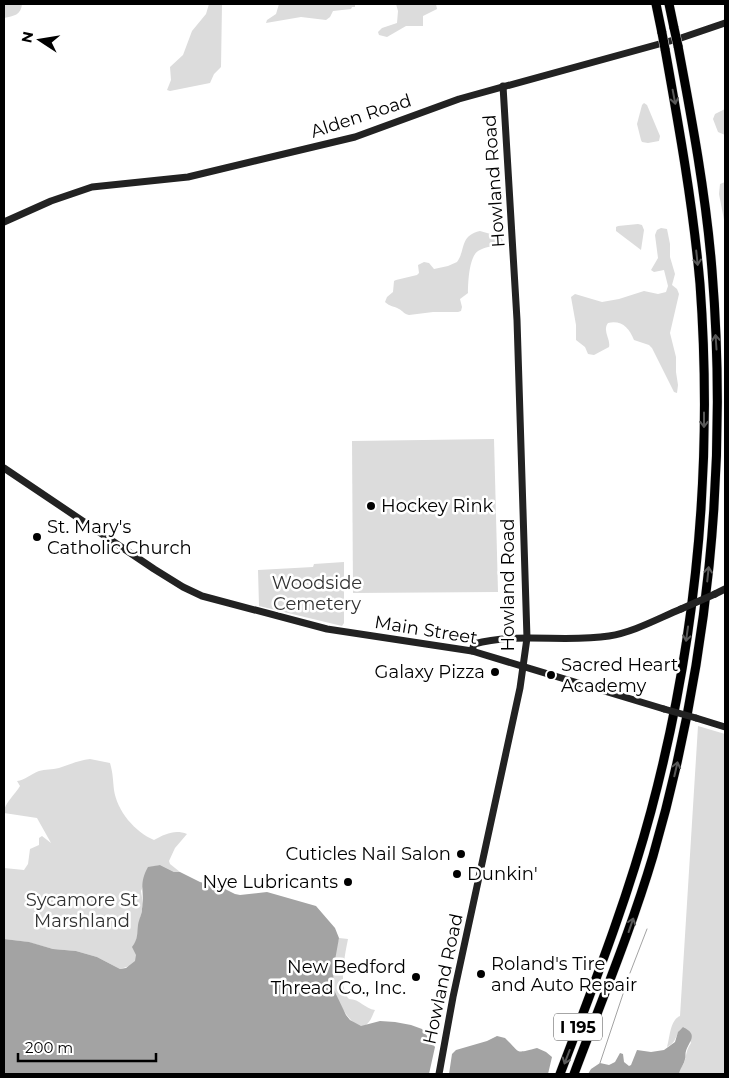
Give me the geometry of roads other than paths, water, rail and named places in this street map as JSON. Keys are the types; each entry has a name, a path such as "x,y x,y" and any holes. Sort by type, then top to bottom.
{"highway":[{"name":"I 195","path":"560,1074 631,882 661,772 688,633 700,541 704,417 700,297 688,180 656,4"},
{"name":"I 195","path":"574,1074 629,931 646,879 678,760 699,648 712,536 717,415 712,279 700,170 669,4"}],"main road":[{"name":"Alden Road","path":"4,222 51,201 86,189 103,185 159,182 188,177 361,136 444,104 503,86 681,38 725,22"},
{"name":"Howland Road","path":"439,1074 453,997 520,688 527,638 516,300 503,86"},
{"name":"Main Street","path":"4,468 154,569 202,596 327,629 472,651 725,727"},
{"path":"472,651 474,644 482,642 527,638 610,636 640,627 725,590"}],"waterway":[{"path":"630,973 647,929"},
{"path":"600,1063 625,988"}],"place":[{"name":"Hockey Rink","path":"371,506"},
{"name":"St. Mary's Catholic Church","path":"37,537"},
{"name":"Galaxy Pizza","path":"495,672"},
{"name":"Sacred Heart Academy","path":"551,675"},
{"name":"Cuticles Nail Salon","path":"461,854"},
{"name":"Dunkin'","path":"457,874"},
{"name":"Nye Lubricants","path":"348,882"},
{"name":"Roland's Tire and Auto Repair","path":"481,974"},
{"name":"New Bedford Thread Co., Inc.","path":"416,977"}],"park label":[{"name":"Woodside Cemetery","path":"317,593"},
{"name":"Sycamore St Marshland","path":"82,910"}]}
